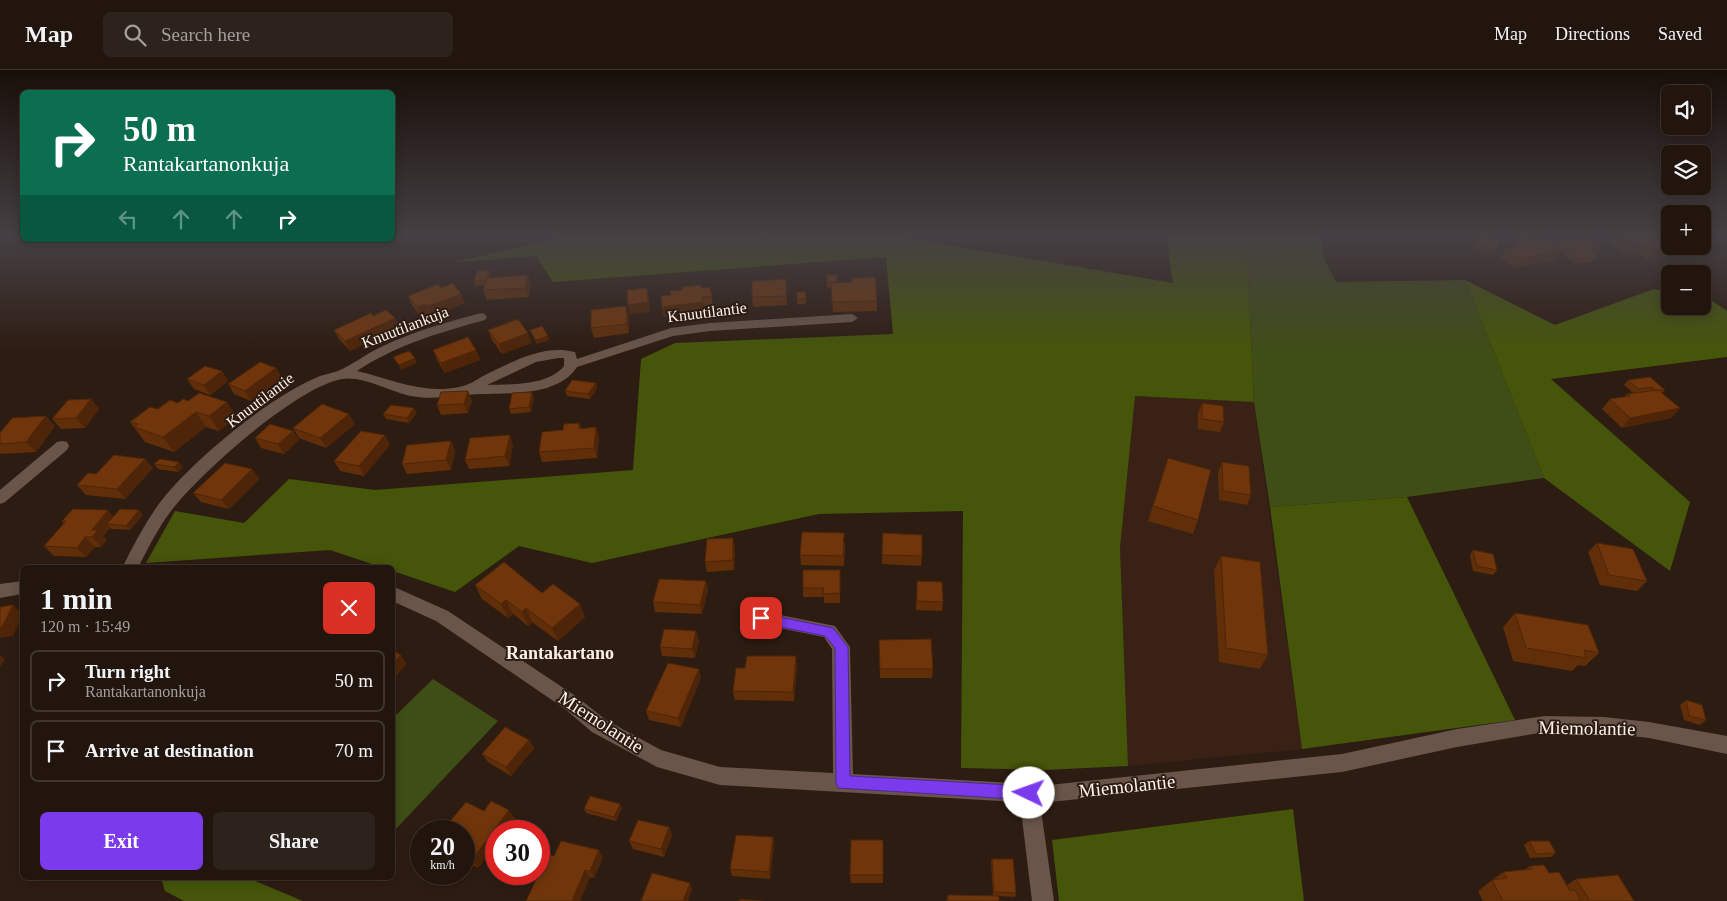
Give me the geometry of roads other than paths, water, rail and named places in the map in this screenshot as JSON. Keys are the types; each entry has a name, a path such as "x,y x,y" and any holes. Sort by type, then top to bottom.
{"street":[{"name":"Knuutilankuja","path":"345,373 365,359 404,341 436,329 481,317"},
{"name":"Knuutilantie","path":"571,365 671,332 710,327 852,318"},
{"name":"Knuutilantie","path":"132,565 169,502 201,469 301,390 321,380 345,373 419,394 522,387 549,383 564,376 572,360 570,354 554,352 543,354 466,390"},
{"path":"0,498 62,446"},
{"path":"0,591 20,588"},
{"name":"Miemolantie","path":"395,594 442,616 571,703 599,726 657,758 720,776 1049,794 1342,763 1457,738 1545,724 1640,729 1727,745"},
{"path":"761,618 829,631 841,647 843,783"},
{"path":"1029,793 1043,901"}],"district":[{"name":"Rantakartano","path":"560,653"}]}
